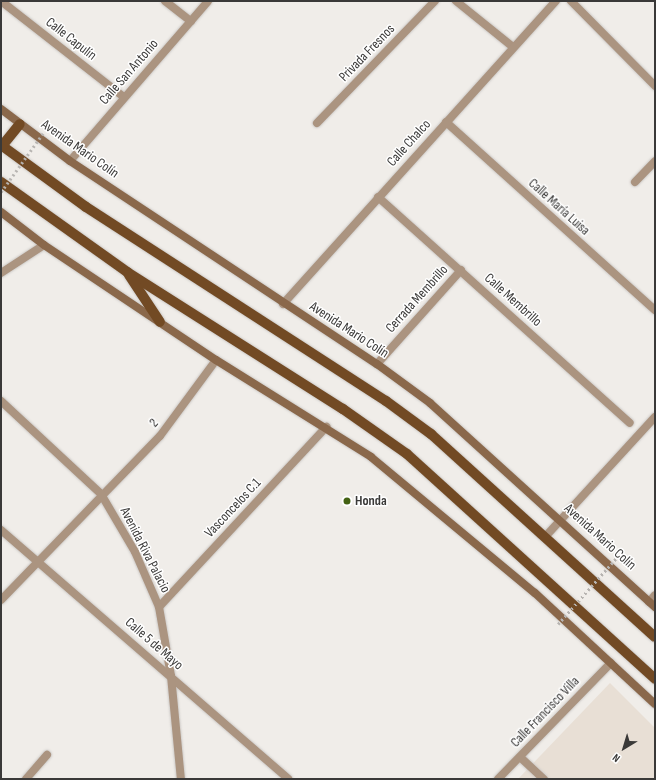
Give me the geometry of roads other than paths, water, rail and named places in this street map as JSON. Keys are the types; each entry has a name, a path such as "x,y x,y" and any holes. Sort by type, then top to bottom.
{"main road":[{"name":"Avenida Mario Colín","path":"1,109 70,161 283,304 377,364 430,403 652,604"},
{"path":"20,124 2,146 86,207 386,401 431,434 655,637"},
{"path":"1,182 127,272 407,454 655,679"},
{"path":"1,212 44,245 216,360 326,427 412,488 534,593 655,704"},
{"path":"127,272 160,322"}],"street":[{"name":"Calle Capulín","path":"1,1 124,96"},
{"path":"165,1 191,21"},
{"name":"Calle San Antonio","path":"70,161 124,96 208,1"},
{"name":"Privada Fresnos","path":"317,123 435,1"},
{"path":"456,1 513,47"},
{"name":"Calle Chalco","path":"283,304 556,1"},
{"path":"571,1 655,86"},
{"name":"Calle María Luisa","path":"446,122 655,310"},
{"path":"635,182 655,161"},
{"name":"Calle Membrillo","path":"378,197 630,423"},
{"path":"1,273 44,245"},
{"name":"Cerrada Membrillo","path":"377,364 461,270"},
{"name":"2","path":"1,600 101,494 160,436 216,360"},
{"name":"Avenida Riva Palacio","path":"1,401 101,494 135,552 159,607 171,676 181,779"},
{"path":"546,537 655,417"},
{"name":"Vasconcelos C.1","path":"159,607 326,427"},
{"name":"Calle 5 de Mayo","path":"1,530 38,560 288,779"},
{"path":"652,604 655,595"},
{"name":"Calle Francisco Villa","path":"498,779 611,663"},
{"path":"26,779 47,755"},
{"path":"520,757 544,779"}],"place":[{"name":"Honda","path":"347,501"}]}
